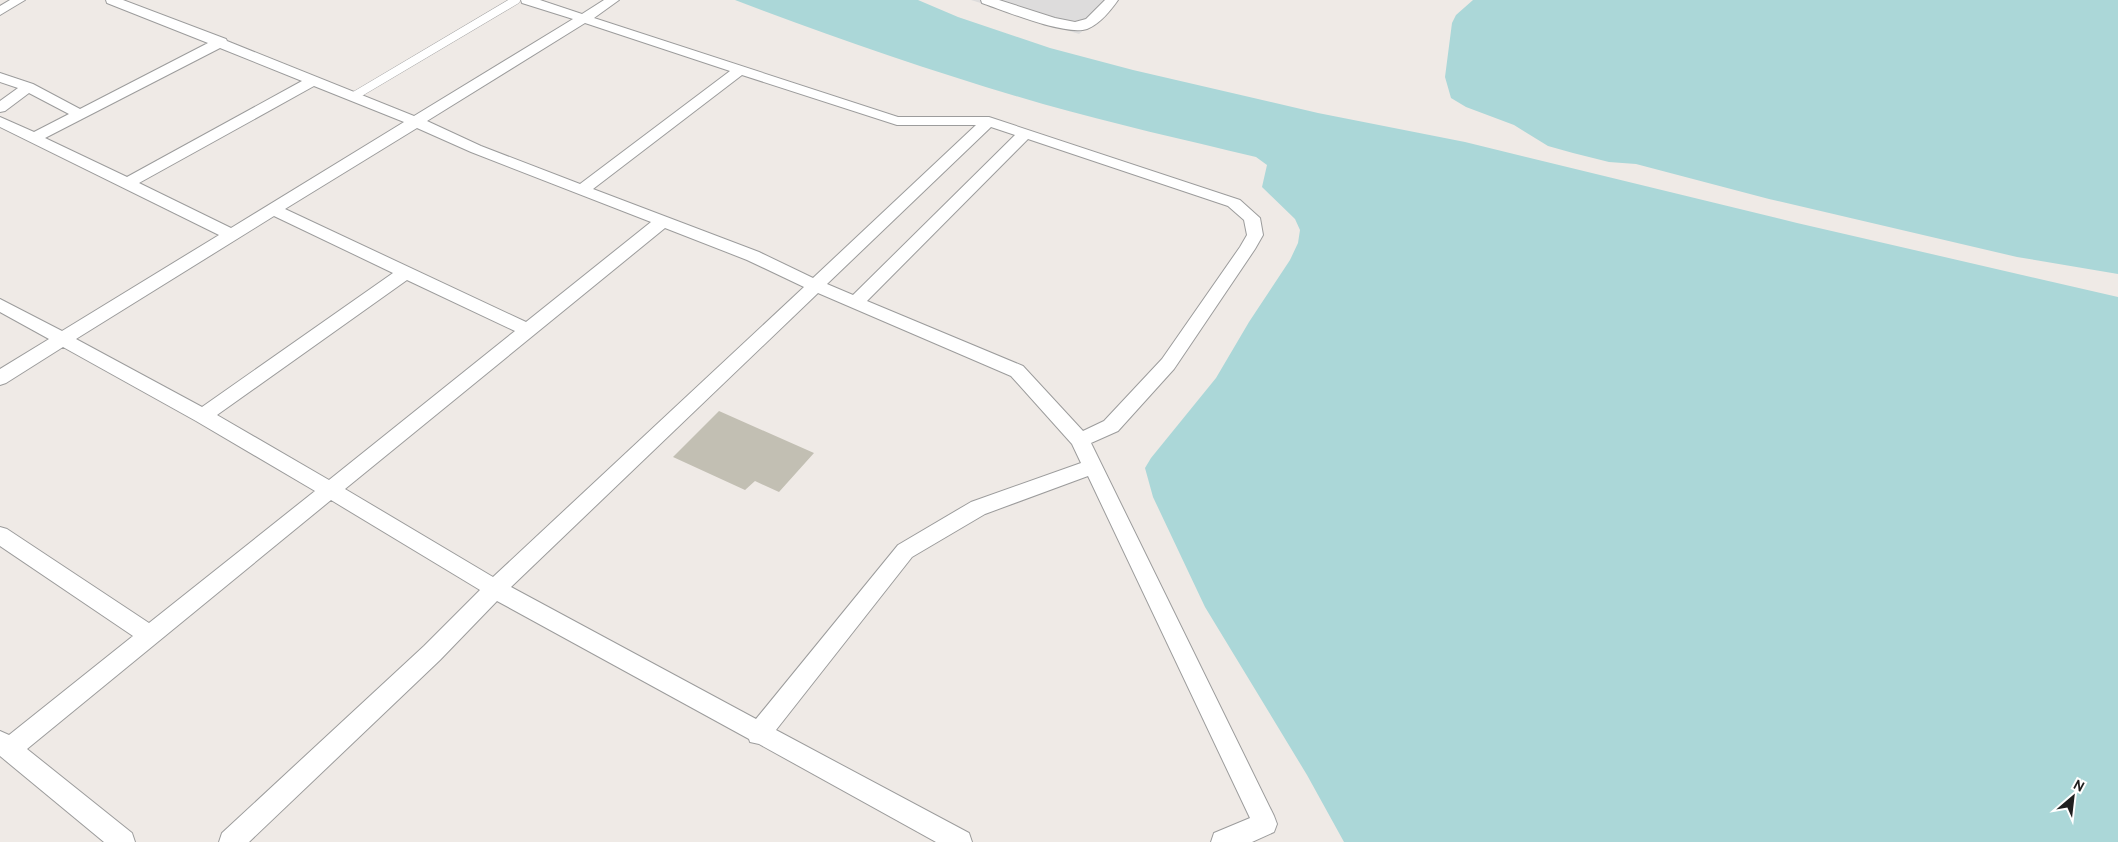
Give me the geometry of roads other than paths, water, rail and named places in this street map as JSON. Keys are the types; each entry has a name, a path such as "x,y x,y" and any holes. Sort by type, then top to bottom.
{"street":[{"path":"0,11 19,0"},
{"path":"112,0 354,96 476,149 753,256 815,285 1017,371 1080,440 1265,824 1223,842"},
{"path":"527,0 897,121 989,121 1234,203 1252,218 1255,236 1168,364 1111,426 1080,440"},
{"path":"0,378 613,0"},
{"path":"987,0 1078,27 1086,24 1112,0"},
{"path":"33,138 221,42"},
{"path":"581,190 740,70"},
{"path":"0,77 28,87 79,114"},
{"path":"128,184 314,80"},
{"path":"0,108 28,87"},
{"path":"0,121 232,235"},
{"path":"231,842 432,653 495,590 989,121"},
{"path":"856,302 1025,133"},
{"path":"273,210 527,330"},
{"path":"124,842 4,745 150,635 662,222"},
{"path":"203,416 404,273"},
{"path":"0,305 203,416 401,531 495,590 960,842"},
{"path":"758,734 905,551 978,508 1016,496 1093,466"},
{"path":"0,535 150,635"}],"lane":[{"path":"354,96 516,0"}],"water":[{"path":"735,0 918,0 958,17 1050,48 1133,70 1318,113 1465,142 1797,223 2118,297 2118,842 1344,842 1307,775 1205,607 1153,497 1145,468 1216,378 1249,322 1290,260 1298,243 1300,230 1295,219 1262,187 1267,165 1256,157 1096,118 965,81"},
{"path":"1473,0 2118,0 2118,274 2017,257 1769,199 1636,164 1609,162 1548,146 1514,125 1466,107 1451,98 1445,77 1452,23 1456,15"}]}
